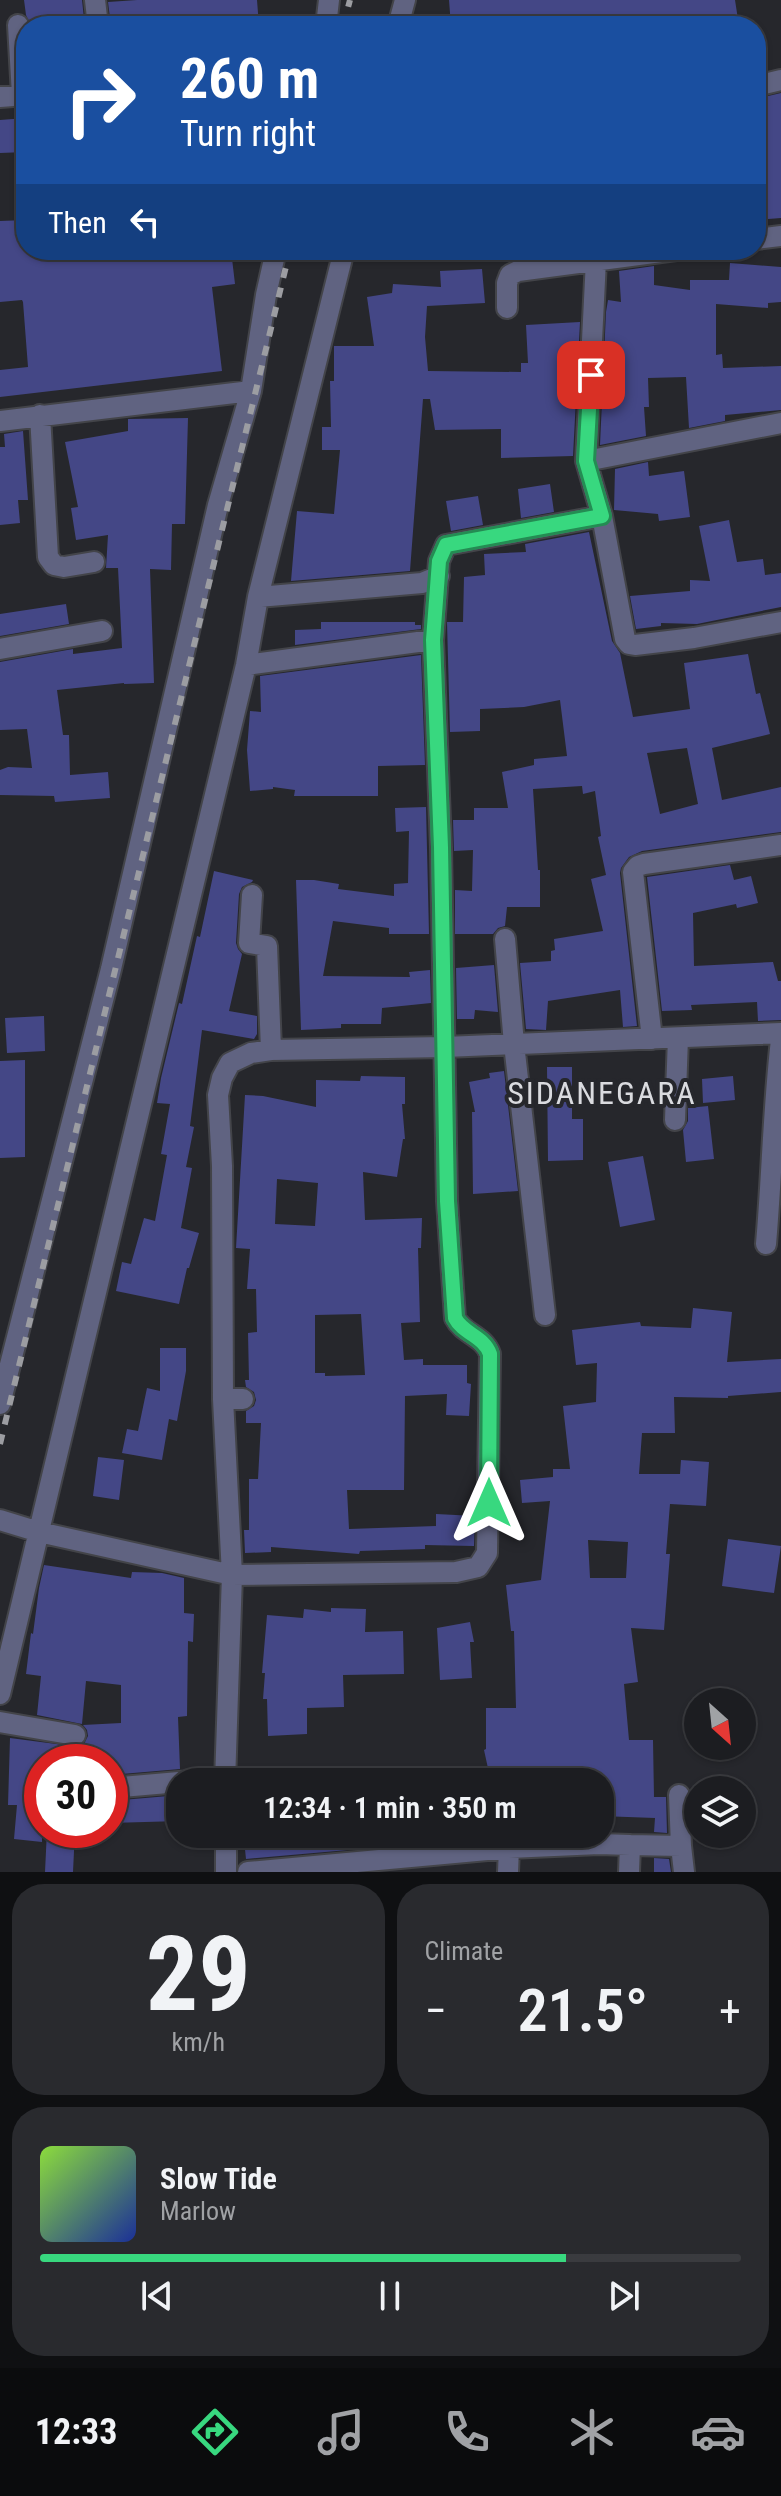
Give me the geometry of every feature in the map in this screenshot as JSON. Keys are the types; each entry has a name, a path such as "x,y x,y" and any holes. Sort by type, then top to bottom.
{"street":[{"path":"0,1404 108,984 218,505 251,391 274,260"},
{"path":"0,1694 246,665 258,597 342,260"},
{"path":"507,308 510,275 525,269 596,260 586,461 602,516 622,629 629,644 694,638 781,622"},
{"path":"0,421 251,391"},
{"path":"40,415 48,557 54,565 64,567 94,562"},
{"path":"586,461 781,423"},
{"path":"0,1520 39,1532 232,1575 456,1572 478,1567 487,1553 490,1354 487,1347 460,1328 455,1318 447,1201 433,640 439,561 446,545 602,516"},
{"path":"258,597 422,583 439,576"},
{"path":"0,649 102,631"},
{"path":"246,665 433,640"},
{"path":"652,1039 633,872 644,864 781,845"},
{"path":"252,895 249,943 267,946 271,1050"},
{"path":"505,939 545,1315"},
{"path":"225,1768 232,1575 233,1399 218,1095 230,1063 251,1053 271,1050 445,1047 781,1033"},
{"path":"675,1120 678,1038"},
{"path":"766,1244 773,1166 773,1109 781,1040"},
{"path":"0,1722 75,1735"},
{"path":"128,1787 166,1784"},
{"path":"679,1795 684,1872"},
{"path":"614,1844 681,1846"},
{"path":"629,1872 630,1845"},
{"path":"226,1848 226,1872"},
{"path":"248,1872 509,1848 508,1872"}],"building":[{"path":"24,0 82,0 84,16 26,15"},
{"path":"257,0 258,16 110,16 108,2"},
{"path":"449,0 735,0 737,16 450,16"},
{"path":"781,93 781,218 766,219 766,97"},
{"path":"16,119 16,152 0,153 0,120"},
{"path":"16,220 16,260 232,260 235,284 212,287 222,371 0,397 0,370 28,367 23,302 0,302 0,221"},
{"path":"730,263 781,267 781,302 768,303 768,308 716,304 716,355 722,354 723,368 781,366 781,410 725,415 725,421 689,428 686,377 648,378 649,407 644,407 646,436 600,445 606,312 608,300 621,302 619,271 654,266 654,285 690,290 690,280 729,280"},
{"path":"482,269 485,303 427,306 425,337 428,371 521,372 521,363 528,363 526,325 580,322 573,456 501,458 501,429 435,430 430,399 423,399 410,571 291,581 297,511 334,514 340,450 322,450 322,427 331,427 330,381 334,381 334,346 374,346 367,297 392,293 393,284 441,287 440,271"},
{"path":"188,418 185,524 172,524 171,570 150,569 154,683 57,690 63,735 69,735 70,775 108,772 110,798 55,802 54,796 0,795 0,770 8,767 32,768 27,729 0,730 0,662 73,649 73,654 122,648 118,568 106,568 108,535 76,540 71,508 78,507 65,442 128,431 128,419"},
{"path":"23,431 28,500 18,500 20,523 0,525 0,447 5,447 4,434"},
{"path":"648,462 649,476 684,471 690,517 659,521 658,514 614,510 615,469"},
{"path":"550,484 554,512 521,518 518,489"},
{"path":"478,496 483,525 451,531 446,501"},
{"path":"729,520 737,562 763,559 765,575 781,573 781,607 697,624 661,623 661,626 636,629 630,596 690,591 690,580 710,581 699,526"},
{"path":"589,532 612,641 620,653 633,717 690,709 684,663 748,654 756,694 760,693 770,734 712,748 722,800 781,787 781,832 642,851 629,857 621,868 637,1026 623,1027 620,990 548,1001 546,1030 526,1029 520,963 551,961 551,951 555,950 554,939 603,931 591,879 606,875 598,837 601,836 595,791 583,794 582,786 533,789 540,907 507,907 505,926 493,934 455,934 455,890 472,891 473,850 454,851 453,820 474,820 474,808 508,808 502,772 534,765 534,759 567,756 560,700 524,707 480,709 480,731 450,732 447,622 463,622 464,577 485,575 484,554 526,552 525,544","holes":["687,748 698,804 660,814 647,753"]},
{"path":"66,604 69,624 0,636 0,614"},
{"path":"321,622 415,622 415,625 421,625 421,629 295,645 295,630 321,629"},
{"path":"421,655 425,765 378,766 378,796 294,796 295,790 273,787 250,791 247,750 250,711 261,712 260,676"},
{"path":"426,807 429,934 389,934 389,928 333,921 323,976 410,977 409,972 430,970 431,1003 382,1008 381,1024 341,1024 341,1028 301,1030 296,880 339,884 338,889 394,896 394,884 408,883 409,831 396,832 395,808"},
{"path":"730,865 734,880 751,876 758,903 693,913 694,966 773,962 778,981 781,981 781,1020 758,1021 757,1002 691,1005 692,1010 662,1011 647,877"},
{"path":"214,871 253,880 242,887 239,894 236,943 242,954 229,1011 257,1016 257,1034 254,1039 202,1030 190,1126 194,1127 186,1167 192,1168 181,1228 199,1233 179,1304 116,1291 122,1262 131,1264 144,1218 155,1221 167,1155 161,1154 170,1104 157,1103 161,1078 197,936 200,937"},
{"path":"494,965 498,1012 475,1010 474,1019 457,1019 456,968"},
{"path":"44,1016 45,1051 7,1053 5,1018"},
{"path":"25,1060 25,1157 0,1158 0,1061"},
{"path":"547,1067 572,1067 572,1119 583,1119 583,1160 548,1161"},
{"path":"504,1071 518,1191 473,1194 472,1112 475,1112 469,1082 490,1078 489,1073"},
{"path":"361,1076 405,1077 405,1104 402,1104 405,1139 397,1177 363,1172 365,1220 422,1218 421,1248 418,1248 420,1322 401,1323 404,1360 423,1359 423,1365 467,1365 467,1383 471,1384 469,1416 446,1415 447,1394 405,1396 404,1490 347,1490 349,1529 436,1526 436,1514 475,1516 474,1546 425,1545 425,1549 360,1551 359,1554 271,1547 271,1552 245,1553 244,1530 249,1530 249,1479 258,1479 261,1423 246,1423 246,1411 254,1406 256,1400 254,1392 246,1387 245,1380 249,1380 248,1333 257,1332 256,1289 247,1289 250,1249 236,1248 245,1095 316,1107 316,1080 360,1081","holes":["277,1179 318,1183 315,1226 275,1224","361,1314 365,1375 325,1376 325,1373 315,1373 315,1315"]},
{"path":"733,1076 735,1100 703,1103 702,1079"},
{"path":"708,1106 714,1159 686,1162 683,1130 688,1121 688,1108"},
{"path":"643,1156 655,1220 620,1227 608,1162"},
{"path":"693,1308 732,1312 727,1362 781,1359 781,1392 728,1398 674,1397 675,1433 642,1433 639,1474 680,1474 681,1460 709,1462 706,1506 670,1504 664,1630 631,1628 638,1682 624,1684 629,1740 653,1740 654,1797 666,1797 667,1833 654,1832 655,1818 614,1817 614,1768 488,1768 484,1750 486,1708 516,1708 514,1631 511,1631 506,1585 541,1580 550,1501 522,1503 520,1480 553,1477 553,1469 570,1469 563,1406 596,1402 597,1363 576,1365 572,1330 640,1322 641,1326 691,1328","holes":["588,1540 628,1542 626,1578 590,1578"]},
{"path":"160,1348 186,1348 186,1371 177,1421 169,1419 162,1460 122,1453 127,1429 138,1431 147,1388 160,1391"},
{"path":"98,1457 124,1460 119,1500 93,1496"},
{"path":"728,1539 781,1546 774,1593 722,1586"},
{"path":"44,1565 131,1578 132,1572 162,1573 184,1578 184,1613 194,1614 193,1642 188,1641 187,1716 178,1717 180,1768 128,1773 128,1744 84,1744 88,1736 83,1725 121,1723 121,1685 86,1681 82,1724 37,1715 41,1676 26,1674"},
{"path":"331,1608 366,1609 365,1632 403,1631 404,1674 343,1675 344,1707 307,1708 307,1734 268,1736 267,1699 263,1699 265,1673 262,1673 267,1615 303,1618 304,1609 331,1612"},
{"path":"470,1622 474,1642 470,1642 472,1678 440,1680 437,1628"},
{"path":"10,1738 56,1744 24,1744 24,1840 14,1839 17,1805 8,1805"},
{"path":"166,1796 166,1821 128,1822 128,1799"},
{"path":"46,1848 74,1848 73,1872 45,1872"},
{"path":"245,1848 371,1848 246,1859"},
{"path":"654,1858 669,1859 671,1872 654,1872"}],"railway":[{"path":"346,16 350,0"},
{"path":"0,1444 288,260"}],"district":[{"name":"SIDANEGARA","path":"602,1093"}],"route":[{"path":"489,1503 490,1354 481,1341 460,1328 455,1318 447,1201 441,847 433,640 439,561 446,545 602,516 586,461 591,375"}]}
